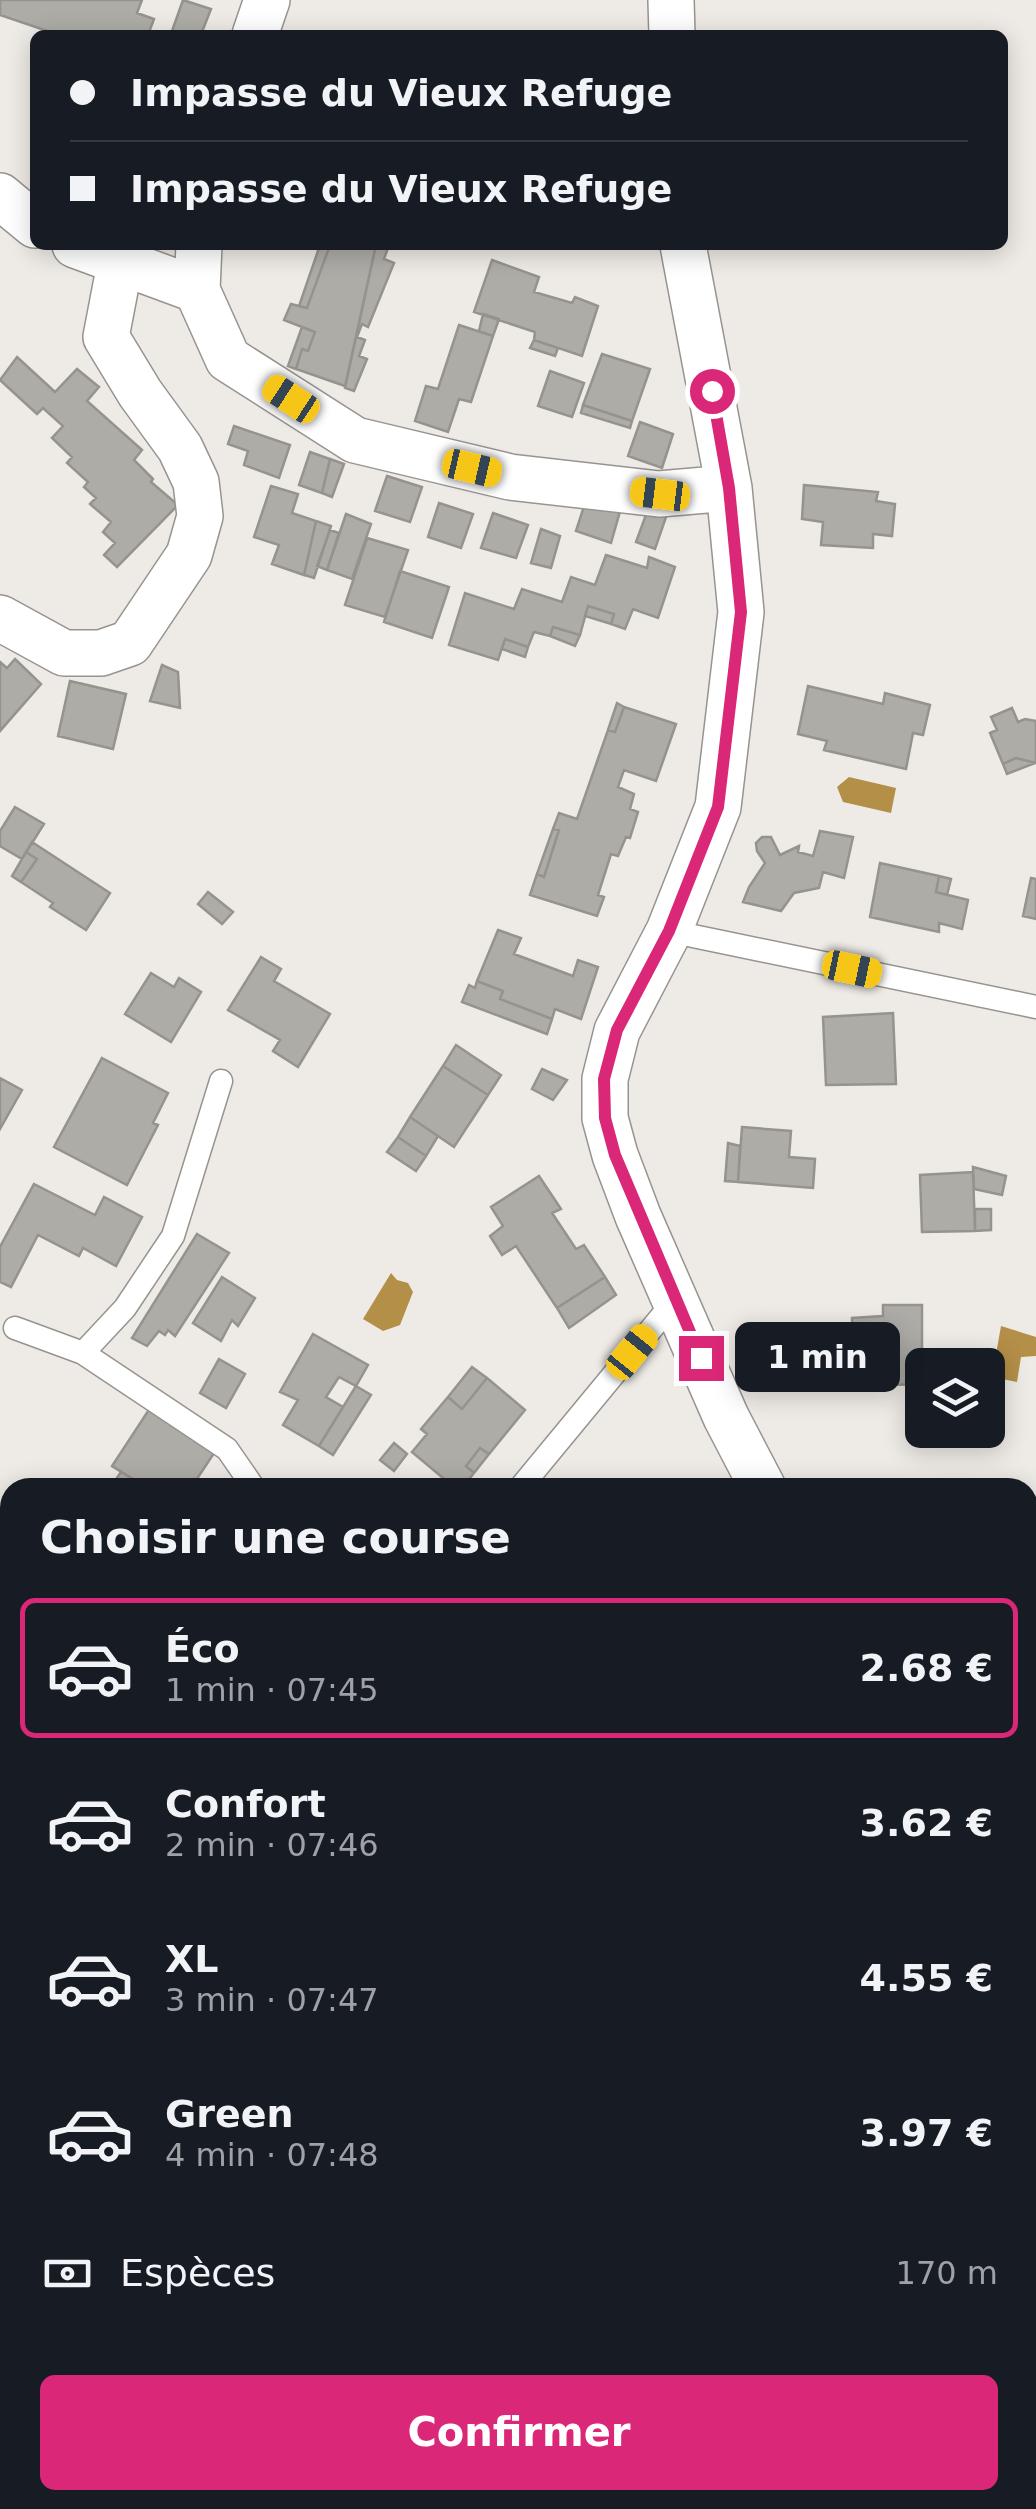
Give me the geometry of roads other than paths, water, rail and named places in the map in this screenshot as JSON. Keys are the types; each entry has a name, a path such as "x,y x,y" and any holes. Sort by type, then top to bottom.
{"street":[{"path":"257,30 266,0"},
{"path":"671,0 672,30"},
{"path":"0,196 30,221"},
{"path":"87,250 197,290"},
{"path":"199,250 197,290 228,359 355,440 510,477 660,494 729,488"},
{"path":"683,250 729,488 741,612 718,807 669,931 617,1030 604,1079 605,1118 638,1216 726,1418 759,1478"},
{"path":"0,618 64,653 101,653 130,643 189,554 200,516 196,482 180,448 106,337 120,264"}],"lane":[{"path":"669,931 1036,1007"},
{"path":"83,1353 125,1308 173,1236 221,1081"},
{"path":"528,1478 676,1298"},
{"path":"14,1328 83,1353 227,1449 247,1478"}]}
